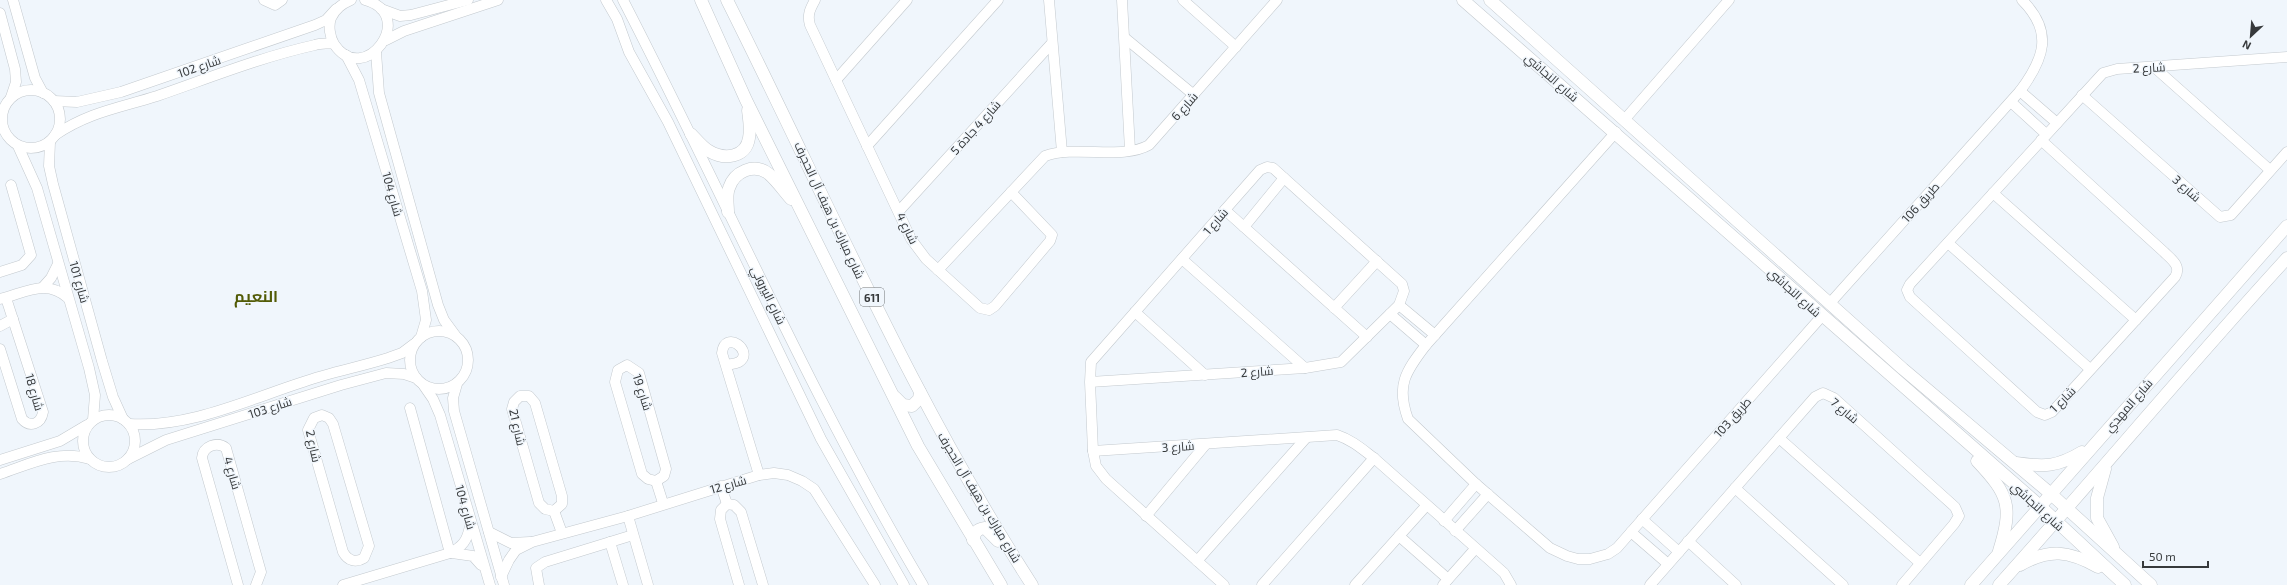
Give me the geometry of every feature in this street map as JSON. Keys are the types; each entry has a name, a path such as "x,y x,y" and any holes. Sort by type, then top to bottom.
{"main road":[{"name":"شارع مبارك بن هيف آل الحجرف","path":"727,0 920,392 980,502 1032,585"},
{"name":"شارع النجاشي","path":"1463,0 1616,132 1822,316 2040,506 2125,585"},
{"name":"شارع النجاشي","path":"1490,0 1626,119 1903,368 2016,462 2151,585"},
{"name":"شارع مبارك بن هيف آل الحجرف","path":"701,2 746,100 918,446 1001,585"},
{"path":"1504,36 1513,34 1518,24"},
{"path":"1525,54 1527,44 1534,41 1538,42"},
{"path":"691,134 708,150 717,155 734,156 743,151 749,138 746,100"},
{"path":"728,212 728,189 733,179 751,168 760,169 768,174 802,212"},
{"path":"1688,197 1698,193 1700,186"},
{"path":"1712,217 1714,208 1721,204"},
{"name":"شارع المهدي","path":"1971,585 2287,226"},
{"path":"2265,252 2255,268 2259,275 2271,276"},
{"name":"شارع المهدي","path":"1999,585 2110,460 2148,412 2247,300 2287,258"},
{"path":"2238,281 2245,279 2251,283 2252,291 2247,300"},
{"path":"893,395 902,405 912,406 919,399 920,392"},
{"path":"1952,430 1996,482 2006,501 2007,522 1997,555"},
{"path":"2016,462 2047,466 2060,464 2092,446"},
{"path":"2110,460 2100,483 2097,498 2097,518 2118,556"},
{"path":"973,540 978,530 987,529 1032,585"},
{"path":"2012,571 2034,557 2049,553 2065,553 2082,558 2113,575"}],"street":[{"path":"0,13 15,69 16,82 11,97 2,108 1,117 4,136 18,146 29,149 40,147 52,138 60,124 59,112 54,101 43,93 35,78 13,0"},
{"path":"264,0 275,5 282,0"},
{"path":"368,1 381,9 400,16 410,15 468,0"},
{"path":"346,55 366,57 376,52 386,40 404,31 498,0"},
{"name":"شارع البيروني","path":"606,0 617,20 628,50 668,122 821,439 904,585"},
{"name":"شارع البيروني","path":"623,0 691,134 728,212 841,439 923,585"},
{"name":"شارع 4","path":"815,0 808,18 810,26 911,239 926,259 980,308 989,310 995,306 1050,241 1052,235 1011,192"},
{"path":"836,80 907,0"},
{"path":"867,146 998,0"},
{"path":"1049,0 1062,152"},
{"path":"1122,0 1130,150"},
{"path":"1183,0 1236,47"},
{"name":"شارع 6","path":"938,270 1046,156 1062,152 1130,150 1149,145 1277,0"},
{"path":"1626,119 1729,0"},
{"name":"طريق 106","path":"1831,302 2011,102 2038,63 2042,51 2040,24 2022,0"},
{"path":"333,43 329,32 330,20 343,3"},
{"name":"شارع 102","path":"54,101 77,102 128,90 315,25 326,20 343,3"},
{"path":"381,9 386,19 388,30 386,40"},
{"path":"1125,38 1194,95"},
{"name":"شارع 102","path":"52,138 74,122 97,113 155,97 233,68 317,44 333,43"},
{"name":"شارع 104","path":"333,43 346,55 359,80 422,290 426,320 418,340"},
{"name":"شارع 4 جادة 5","path":"899,211 1052,43"},
{"name":"شارع 104","path":"376,52 379,93 438,305 444,320 455,335"},
{"name":"شارع 2","path":"2044,137 2082,94 2107,70 2287,57"},
{"path":"2154,67 2270,170"},
{"path":"11,97 27,91 43,93"},
{"path":"2020,91 2056,123"},
{"name":"شارع 3","path":"2082,94 2220,217 2232,215 2287,152"},
{"path":"2011,102 2044,137"},
{"name":"طريق 103","path":"1616,132 1426,345 1404,378 1403,405 1408,419 1476,484 1550,548 1578,560 1590,559 1608,554 1617,548 1822,316"},
{"name":"شارع 1","path":"2044,137 2176,264 2177,271 2175,277 2052,412 2045,415 2037,412 1910,298 1908,290 1910,284 2044,137"},
{"name":"شارع 101","path":"52,138 49,166 52,184 113,397 126,422"},
{"name":"شارع 101","path":"18,146 37,188 94,386 90,423"},
{"name":"شارع 1","path":"1093,451 1090,382 1091,362 1260,170 1267,167 1273,168 1402,284 1404,291 1399,304"},
{"path":"1244,227 1284,178"},
{"path":"0,272 22,265 30,255 11,185"},
{"path":"1993,193 2136,320"},
{"path":"1225,210 1367,337"},
{"path":"1948,243 2090,369"},
{"path":"1182,259 1305,368"},
{"path":"1334,308 1377,260"},
{"path":"3,299 43,286 51,278 58,264"},
{"path":"43,286 57,289 68,298"},
{"name":"شارع 18","path":"0,349 22,419 29,424 35,423 40,420 43,412 13,320 3,299"},
{"path":"1399,304 1435,335"},
{"name":"شارع 2","path":"1090,382 1305,368 1341,362 1399,304"},
{"path":"1135,312 1205,375"},
{"path":"1390,314 1426,345"},
{"path":"0,326 13,320"},
{"path":"444,331 455,335 465,345 469,359 466,373 457,384 446,389 435,390 424,386 416,378 410,367 410,356 418,340 432,332 444,331"},
{"name":"شارع 103","path":"126,422 168,423 220,410 305,381 388,358 402,353 418,340"},
{"path":"788,370 799,371 804,364"},
{"name":"شارع 19","path":"623,366 631,366 639,373 666,469 664,476 656,481 648,479 642,474 615,382 618,370 623,366"},
{"path":"726,366 759,475"},
{"name":"شارع 103","path":"128,459 166,440 341,384 386,373 404,374 416,378"},
{"path":"799,392 801,386 806,383 814,386"},
{"name":"شارع 104","path":"457,384 453,398 454,411 503,581"},
{"name":"شارع 104","path":"424,386 434,400 440,414 470,522 490,585"},
{"name":"شارع 7","path":"1688,541 1815,397 1823,393 1834,398 1955,507 1959,516 1954,524 1902,585"},
{"name":"شارع 21","path":"520,396 529,396 535,402 563,501 560,508 554,511 545,509 539,503 512,409 514,402 520,396"},
{"path":"410,408 450,553"},
{"path":"0,460 60,441 107,414 126,422 134,431 136,442 133,452 128,459 116,466 105,467 90,459 65,455 50,457 0,474"},
{"name":"شارع 2","path":"316,416 326,416 333,424 369,546 364,558 358,561 351,560 343,552 308,430 310,423 316,416"},
{"path":"90,423 83,434 82,445 90,459"},
{"name":"شارع 3","path":"1093,451 1337,436 1343,437 1357,445 1374,458 1444,521"},
{"path":"1196,561 1306,438"},
{"path":"1779,438 1920,563"},
{"path":"1146,516 1206,444"},
{"name":"شارع 4","path":"238,585 202,458 204,451 210,446 217,445 226,448 261,572 256,585"},
{"path":"1093,451 1096,466 1099,472 1224,585"},
{"path":"1262,585 1374,458"},
{"name":"شارع 12","path":"503,581 509,560 516,550 532,542 628,516 759,475 774,473 788,475 802,481 814,489 825,503 875,585"},
{"path":"656,481 663,504"},
{"path":"1476,484 1444,521 1504,573 1511,585"},
{"path":"721,486 727,504"},
{"path":"1735,488 1843,585"},
{"path":"1455,531 1488,494"},
{"path":"727,504 721,510 720,519 739,585"},
{"path":"727,504 734,505 741,512 763,585"},
{"path":"1355,585 1426,506"},
{"path":"554,511 562,533"},
{"path":"628,516 648,585"},
{"path":"1642,519 1679,552"},
{"path":"344,585 450,553 461,547 468,538 470,522"},
{"name":"شارع 12","path":"489,532 512,543 532,542"},
{"path":"1631,532 1668,564"},
{"path":"539,585 536,571 540,565 633,535"},
{"path":"1399,536 1446,582 1475,549"},
{"path":"1650,585 1688,541 1736,585"},
{"path":"610,542 623,585"},
{"path":"450,553 463,553 473,556 484,567"},
{"path":"358,561 363,579"}],"district":[{"name":"النعيم","path":"256,295"}]}
